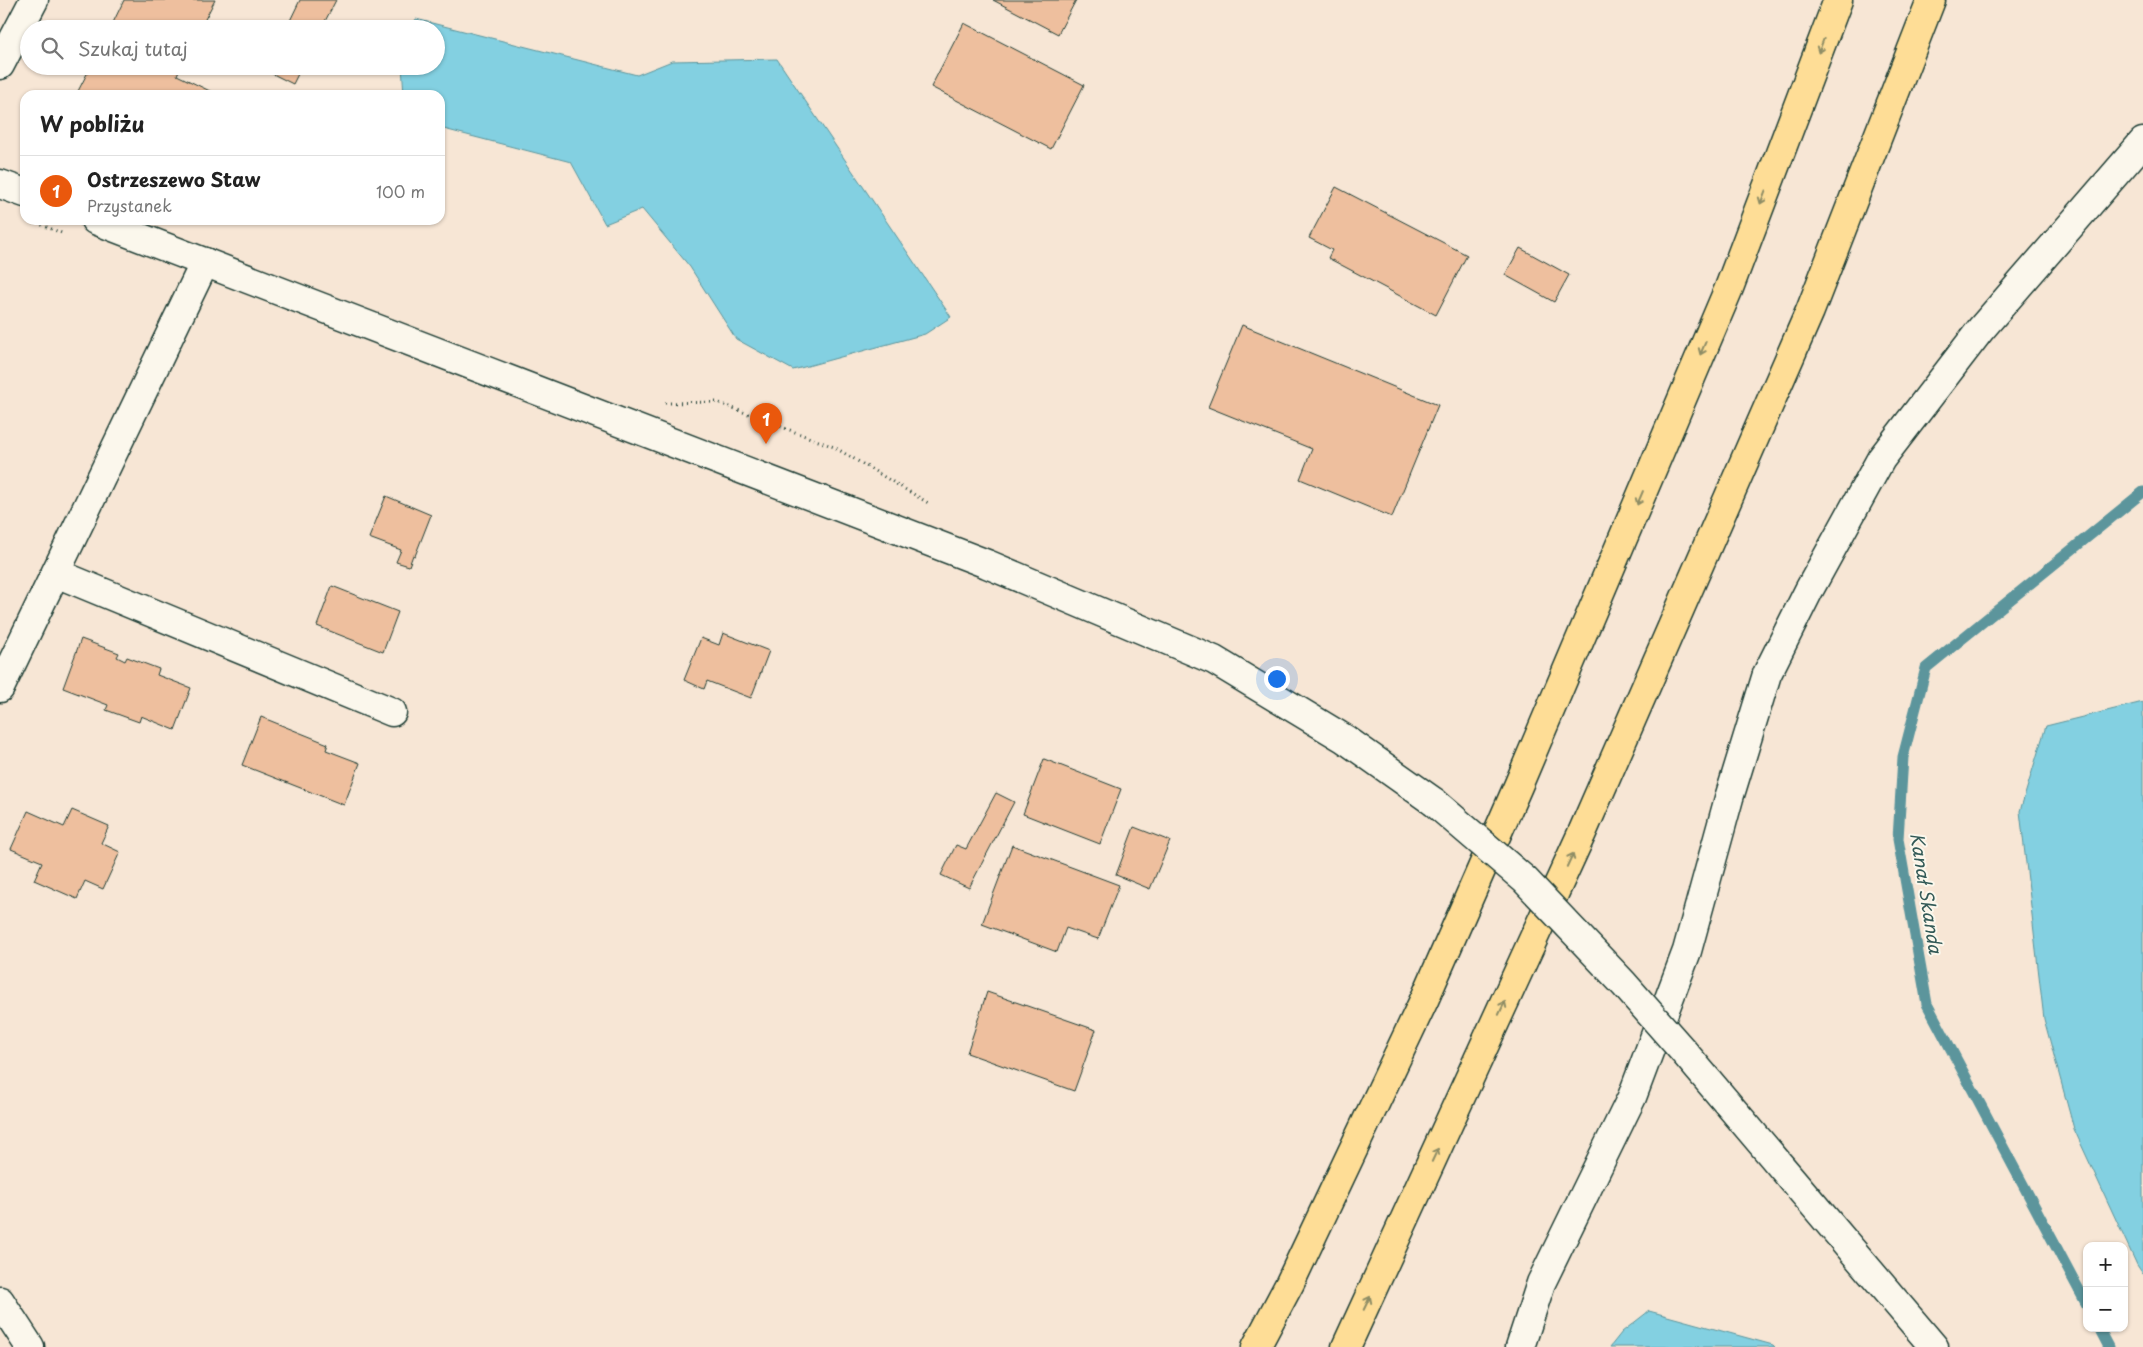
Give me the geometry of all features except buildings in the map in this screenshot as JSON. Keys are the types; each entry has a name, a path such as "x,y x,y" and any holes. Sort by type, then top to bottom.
{"highway":[{"path":"1256,1347 1290,1283 1425,998 1518,786 1729,288 1838,0"},
{"path":"1346,1347 1582,833 1810,311 1931,0"}],"street":[{"path":"24,20 34,0"},
{"path":"0,65 20,27"},
{"path":"1520,1347 1541,1283 1632,1097 1687,951 1728,798 1767,674 1809,590 1880,459 1980,329 2143,142"},
{"path":"0,184 20,191"},
{"path":"108,225 987,564 1214,660 1345,739 1434,802 1525,880 1624,984 1684,1052 1934,1347"},
{"path":"0,688 205,262"},
{"path":"56,573 392,712"},
{"path":"0,1301 30,1347"}],"water":[{"path":"445,26 637,75 672,61 777,59 951,317 925,334 793,370 736,339 690,267 642,209 605,224 571,162 445,129 445,90 404,90 403,75 445,75"},
{"path":"2143,702 2143,1274 2137,1265 2128,1242 2074,1129 2044,1019 2020,811 2046,726"},
{"path":"1649,1311 1775,1347 1610,1347 1622,1332"}],"waterway":[{"name":"Kanał Skanda","path":"2083,1297 1927,1004 1898,839 1903,757 1926,668 2143,492"},
{"name":"Kanał Skanda","path":"2101,1332 2109,1347"}],"place":[{"name":"Ostrzeszewo Staw","path":"766,444"}]}
